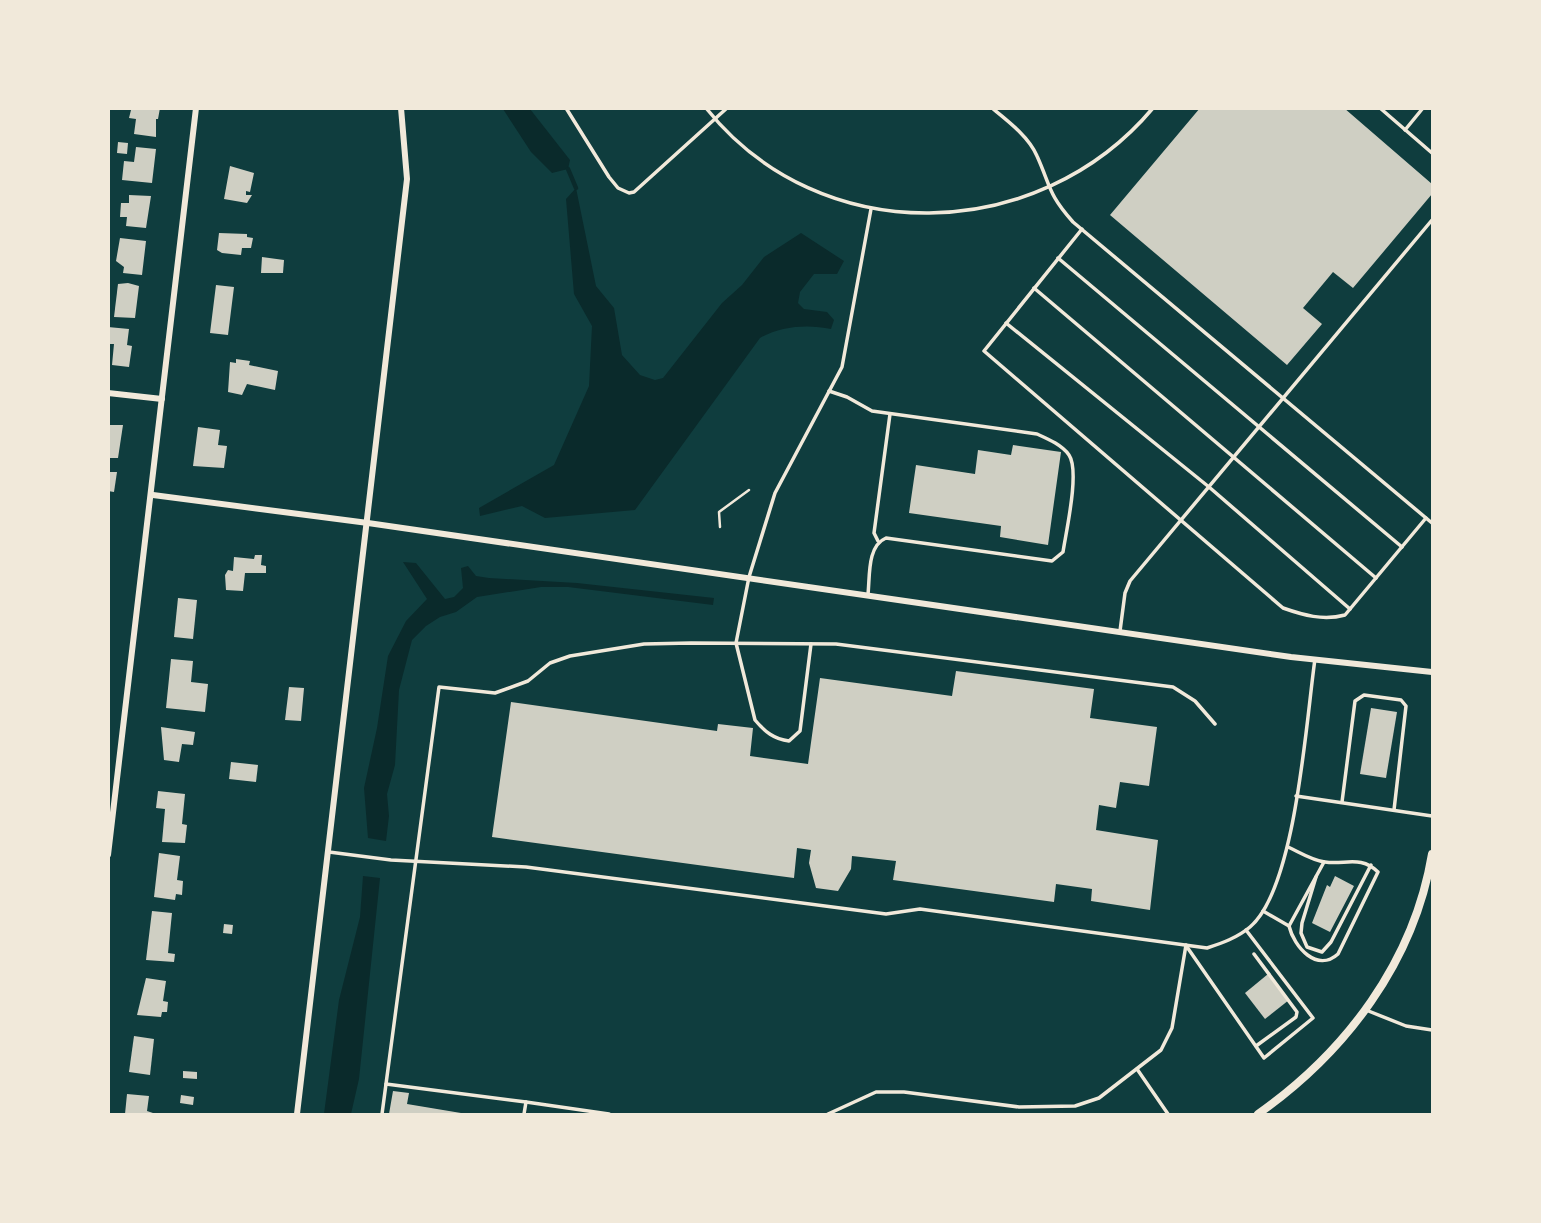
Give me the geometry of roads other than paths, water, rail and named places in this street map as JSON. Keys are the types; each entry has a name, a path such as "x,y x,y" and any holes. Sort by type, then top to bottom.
{"street":[{"path":"108,855 153,495 196,108"},
{"path":"297,1115 407,179 401,108"},
{"path":"108,393 162,399"},
{"path":"153,495 368,523 1315,659 1433,672"},
{"path":"1258,1115 1320,1066 1366,1010 1408,935 1423,899 1432,855"}],"lane":[{"path":"566,108 609,177 618,188 628,193 634,192 727,108"},
{"path":"706,108 726,134 785,176 823,196 871,209 915,214 972,211 1048,188 1071,178 1128,138 1153,108"},
{"path":"992,108 1026,139 1037,155 1056,203 1082,229 1433,523"},
{"path":"1000,115 1005,108"},
{"path":"1380,108 1432,152"},
{"path":"1405,130 1423,108"},
{"path":"811,643 800,731 789,741 772,736 755,720 736,643 749,577 775,494 842,367 871,209"},
{"path":"1120,631 1125,593 1130,581 1433,220"},
{"path":"1082,229 984,351 1283,608 1304,615 1331,619 1345,615 1426,518"},
{"path":"1058,258 1402,547"},
{"path":"1034,288 1376,578"},
{"path":"1006,323 1209,487 1350,609"},
{"path":"829,391 847,397 872,411 1037,434 1053,441 1070,456 1074,470 1063,552 1058,559 1052,561 886,538 878,541 874,549 868,594"},
{"path":"878,541 874,533 890,414"},
{"path":"382,1115 439,687 495,693 528,681 550,663 570,656 645,644 811,643 1121,678 1173,687 1195,701 1214,724"},
{"path":"327,852 414,861 526,867 886,914 920,909 1207,948 1228,942 1246,930 1263,911 1279,879 1288,847 1315,659"},
{"path":"1342,802 1355,701 1364,695 1401,700 1406,706 1394,810"},
{"path":"1296,795 1433,816"},
{"path":"1263,911 1289,926 1303,953 1317,960 1332,959 1338,954 1378,872 1371,865 1345,860 1324,862 1288,847"},
{"path":"1289,926 1324,862"},
{"path":"1316,877 1301,933 1307,947 1322,952 1331,942 1371,865"},
{"path":"1186,946 1264,1058 1313,1017 1246,930"},
{"path":"828,1115 876,1092 904,1092 1019,1107 1075,1106 1099,1098 1161,1050 1172,1028 1186,946"},
{"path":"1254,954 1297,1012 1296,1017 1256,1046"},
{"path":"1366,1010 1406,1026 1433,1030"},
{"path":"1137,1069 1168,1115"},
{"path":"386,1084 609,1115"},
{"path":"524,1115 526,1102"}],"water":[{"path":"503,109 530,109 570,160 568,169 552,173 531,152"},
{"path":"576,188 596,286 614,308 622,355 640,375 655,380 663,378 722,303 742,285 764,257 801,233 844,261 837,274 814,274 800,292 798,303 804,309 827,312 834,320 831,329 794,327 760,338 635,510 545,518 522,506 480,516 479,508 554,465 589,386 592,326 574,294 566,199"},
{"path":"403,562 416,563 445,599 454,597 463,588 461,568 468,566 476,576 489,578 577,583 714,598 713,605 568,587 541,587 477,597 456,612 440,617 426,626 412,640 399,690 395,765 387,794 389,816 386,841 368,838 364,788 388,656 406,621 427,599"},
{"path":"363,876 380,878 359,1079 351,1114 324,1114 339,1000 360,917"}],"waterway":[{"path":"568,169 576,188"}]}
